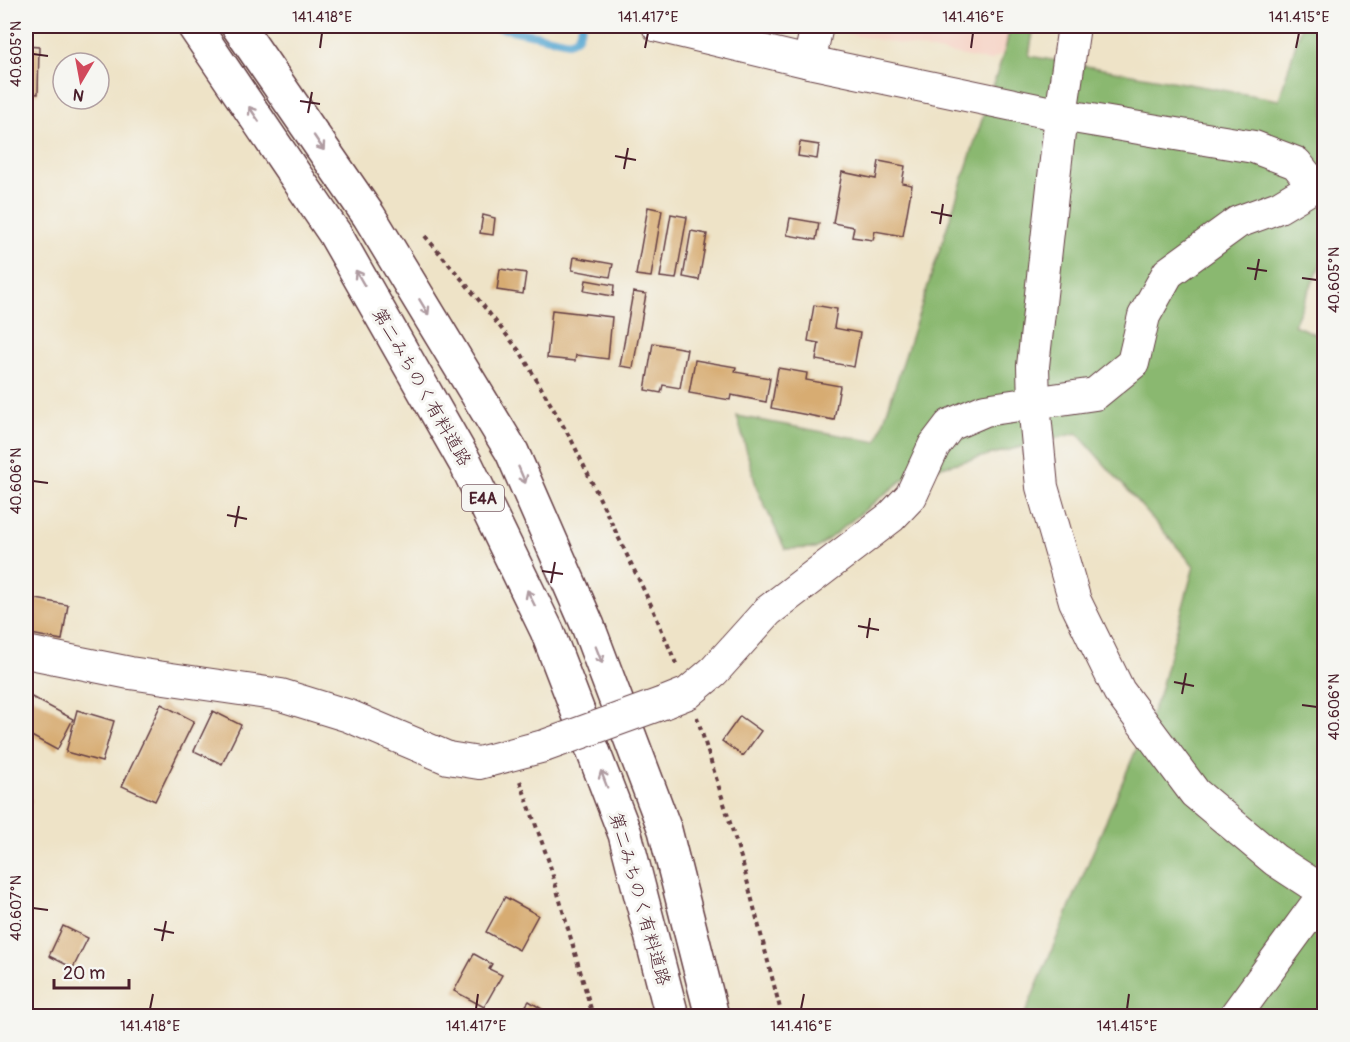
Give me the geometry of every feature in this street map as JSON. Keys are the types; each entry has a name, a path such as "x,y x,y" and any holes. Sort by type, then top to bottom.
{"highway":[{"name":"第二みちのく有料道路","path":"194,26 335,234 466,464 547,631 625,834 672,1017"},
{"name":"E4A","path":"238,26 369,216 512,452 588,626 665,830 712,1017"}],"street":[{"path":"26,652 130,673 281,695 349,716 448,758 479,764 544,746 675,698 714,671 768,611 891,517 911,496 934,446 950,425 985,410 1095,394 1133,363 1144,316 1168,273 1238,222 1278,207 1320,183 1296,163 1254,147 1061,115 809,63 658,26"},
{"path":"809,63 817,26"},
{"path":"1074,26 1061,115 1033,366 1034,404 1042,487 1075,601 1119,691 1195,793 1275,860 1324,893 1235,1017"}],"path":[{"path":"425,237 521,353 566,431 652,607 675,698 703,734 742,861 782,1017"},
{"path":"510,755 549,862 593,1017"}],"shaded area":[{"path":"807,26 1028,26 1026,39 990,61"}],"green space":[{"path":"1010,26 1034,26 1029,56 1279,100 1301,26 1324,26 1324,256 1294,325 1324,338 1324,1016 1024,1016 1159,695 1194,566 1077,433 909,475 817,548 785,549 757,489 737,416 877,442 1006,46"}],"building":[{"path":"26,46 39,47 38,94 26,93"},
{"path":"800,142 819,145 817,159 798,156"},
{"path":"879,161 905,166 902,183 912,185 903,236 875,231 873,240 852,237 854,227 833,223 842,172 876,179"},
{"path":"648,207 662,210 651,277 636,275"},
{"path":"671,214 687,217 676,279 660,277"},
{"path":"483,215 495,218 493,235 480,233"},
{"path":"790,218 819,223 816,240 787,235"},
{"path":"691,231 707,234 699,280 683,277"},
{"path":"574,257 613,264 610,277 572,270"},
{"path":"500,269 526,273 523,294 497,290"},
{"path":"586,280 614,285 613,296 584,291"},
{"path":"633,292 646,294 633,368 620,366"},
{"path":"814,305 837,309 834,328 860,333 854,367 816,360 819,343 808,341"},
{"path":"552,310 612,317 608,359 576,355 575,361 547,358"},
{"path":"653,343 687,349 680,388 663,385 661,393 645,390"},
{"path":"695,360 736,367 735,372 770,378 766,402 731,395 730,400 689,393"},
{"path":"778,368 807,373 806,380 840,386 834,420 771,408"},
{"path":"26,597 68,605 62,640 26,633"},
{"path":"26,694 73,719 57,750 26,733"},
{"path":"161,704 194,721 155,801 122,786"},
{"path":"77,710 114,721 102,762 66,752"},
{"path":"213,711 241,725 222,764 194,751"},
{"path":"740,716 761,731 743,756 722,741"},
{"path":"26,797 32,800 26,813"},
{"path":"505,897 538,915 519,950 486,932"},
{"path":"63,926 88,938 73,968 49,956"},
{"path":"474,954 492,964 489,969 502,975 484,1007 454,991"},
{"path":"529,1001 553,1016 519,1016"}],"waterway":[{"path":"491,26 569,42 577,38 582,26"}]}
